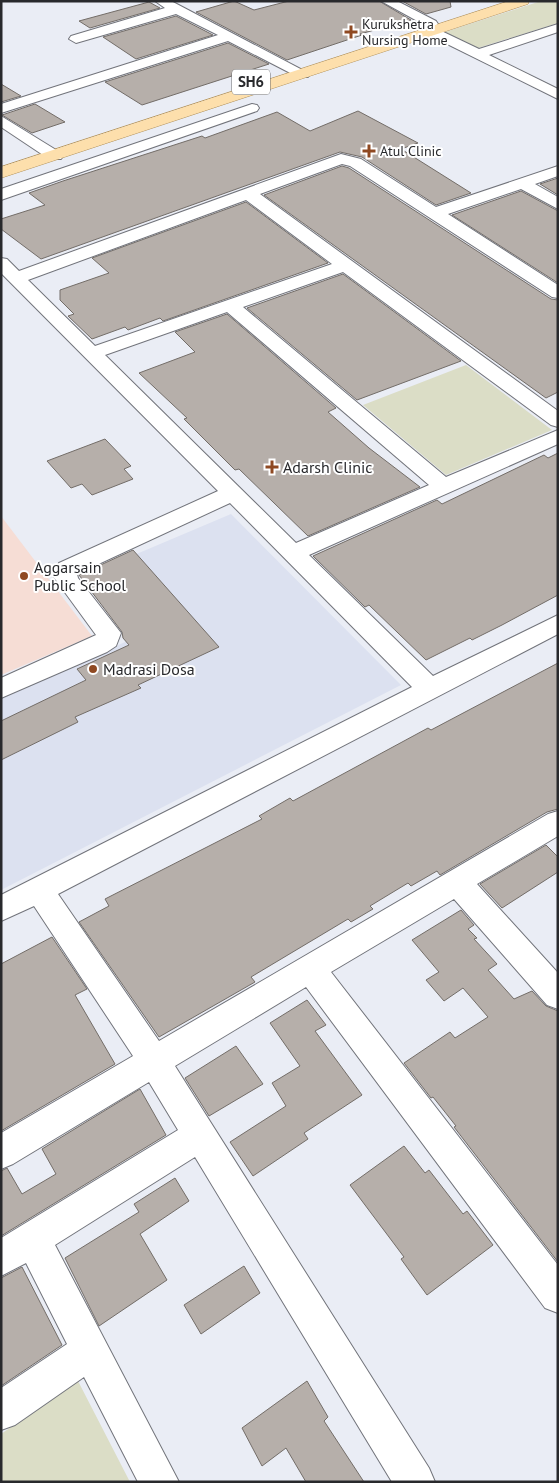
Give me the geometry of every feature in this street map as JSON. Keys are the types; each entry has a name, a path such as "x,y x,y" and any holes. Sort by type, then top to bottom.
{"main road":[{"name":"SH6","path":"432,28 500,1"},
{"name":"SH6","path":"1,174 51,153 298,71 523,1"},
{"name":"SH6","path":"1,164 51,153"}],"street":[{"path":"161,1 298,71"},
{"path":"387,1 478,54 558,95"},
{"path":"76,39 177,9"},
{"path":"478,54 558,28"},
{"path":"1,109 230,36"},
{"path":"532,82 549,76"},
{"path":"1,194 252,108"},
{"path":"1,120 51,153"},
{"path":"16,278 334,160 348,159 436,213 558,293"},
{"path":"436,213 558,171"},
{"path":"522,184 558,204"},
{"path":"247,192 558,421"},
{"path":"1,263 430,688"},
{"path":"92,353 346,265"},
{"path":"230,305 443,486"},
{"path":"293,553 558,436"},
{"path":"1,689 98,646 106,640 109,634 69,583 66,576 67,569 233,493"},
{"path":"1,909 558,623"},
{"path":"1,1152 310,968 556,825"},
{"path":"457,882 558,994"},
{"path":"39,890 154,1061 415,1482"},
{"path":"310,968 558,1295"},
{"path":"1,1258 200,1136"},
{"path":"33,1239 159,1482"},
{"path":"1,1410 91,1350"}],"shaded area":[{"path":"231,514 401,685 1,890 1,698 145,633 94,572"},
{"name":"Aggarsain Public School","path":"1,516 92,636 1,675"}],"green space":[{"path":"541,1 558,1 558,23 478,48 445,32"},
{"path":"466,365 552,430 446,475 363,405"},
{"path":"78,1381 130,1482 1,1482 1,1434"}],"building":[{"path":"234,1 254,10 289,1 379,1 411,20 360,34 362,35 287,60 196,12"},
{"path":"402,1 450,1 451,7 426,14"},
{"path":"149,2 160,8 90,28 79,21"},
{"path":"176,16 213,35 136,59 103,37"},
{"path":"228,43 269,64 142,105 105,82"},
{"path":"1,84 21,96 1,102"},
{"path":"35,104 65,122 32,133 2,115"},
{"path":"358,111 418,143 401,149 471,193 436,205 362,157 340,152 41,259 1,229 1,219 45,205 29,193 63,181 202,136 205,138 277,112 310,131"},
{"path":"342,166 349,168 551,299 558,300 558,392 546,398 264,195"},
{"path":"558,178 558,195 540,184"},
{"path":"521,191 558,211 558,283 452,215"},
{"path":"246,202 328,263 163,321 160,318 128,330 125,327 92,339 68,316 74,314 60,300 60,290 109,273 92,258"},
{"path":"343,274 461,361 357,400 247,308"},
{"path":"227,314 336,408 328,412 369,448 420,487 308,536 239,469 235,470 184,419 187,418 139,373 195,352 175,332"},
{"path":"105,439 131,466 124,469 133,479 92,495 82,484 71,488 47,461"},
{"path":"558,453 558,595 472,640 470,638 426,660 369,605 365,607 313,556 437,500 442,504 544,455 548,458"},
{"path":"133,550 219,647 138,685 141,688 75,717 78,722 1,760 1,721 86,680 77,669 129,645 123,638 122,632 79,575"},
{"path":"558,663 558,809 547,812 440,875 437,871 411,886 408,883 370,906 373,909 351,922 348,919 251,977 255,982 159,1037 79,922 109,906 105,899 262,819 259,816 290,798 293,801 428,728 431,730"},
{"path":"546,845 558,857 558,872 502,908 480,884"},
{"path":"461,910 474,925 468,929 477,938 474,939 497,964 488,970 514,999 532,991 546,1006 558,1011 558,1262 454,1127 456,1126 404,1063 450,1032 455,1038 488,1017 463,988 444,1001 426,980 439,972 412,940"},
{"path":"52,937 87,989 75,995 115,1064 1,1131 1,964"},
{"path":"307,1000 326,1025 315,1031 362,1095 304,1133 308,1139 253,1176 230,1142 286,1106 272,1083 300,1066 270,1023"},
{"path":"236,1046 263,1084 209,1116 185,1078"},
{"path":"140,1089 166,1135 1,1236 1,1171 7,1168 22,1194 56,1174 42,1149"},
{"path":"404,1146 425,1173 429,1170 463,1214 467,1211 493,1245 427,1295 401,1259 404,1257 350,1185"},
{"path":"175,1178 189,1201 140,1234 167,1280 99,1326 65,1258 139,1212 134,1204"},
{"path":"244,1266 260,1293 201,1334 184,1305"},
{"path":"22,1267 62,1345 1,1386 1,1278"},
{"path":"307,1381 328,1417 324,1421 364,1482 306,1482 286,1448 262,1466 242,1428"}],"place":[{"name":"Kurukshetra Nursing Home","path":"351,32"},
{"name":"Atul Clinic","path":"369,151"},
{"name":"Adarsh Clinic","path":"272,467"},
{"name":"Aggarsain Public School","path":"24,576"},
{"name":"Madrasi Dosa","path":"93,669"}]}
